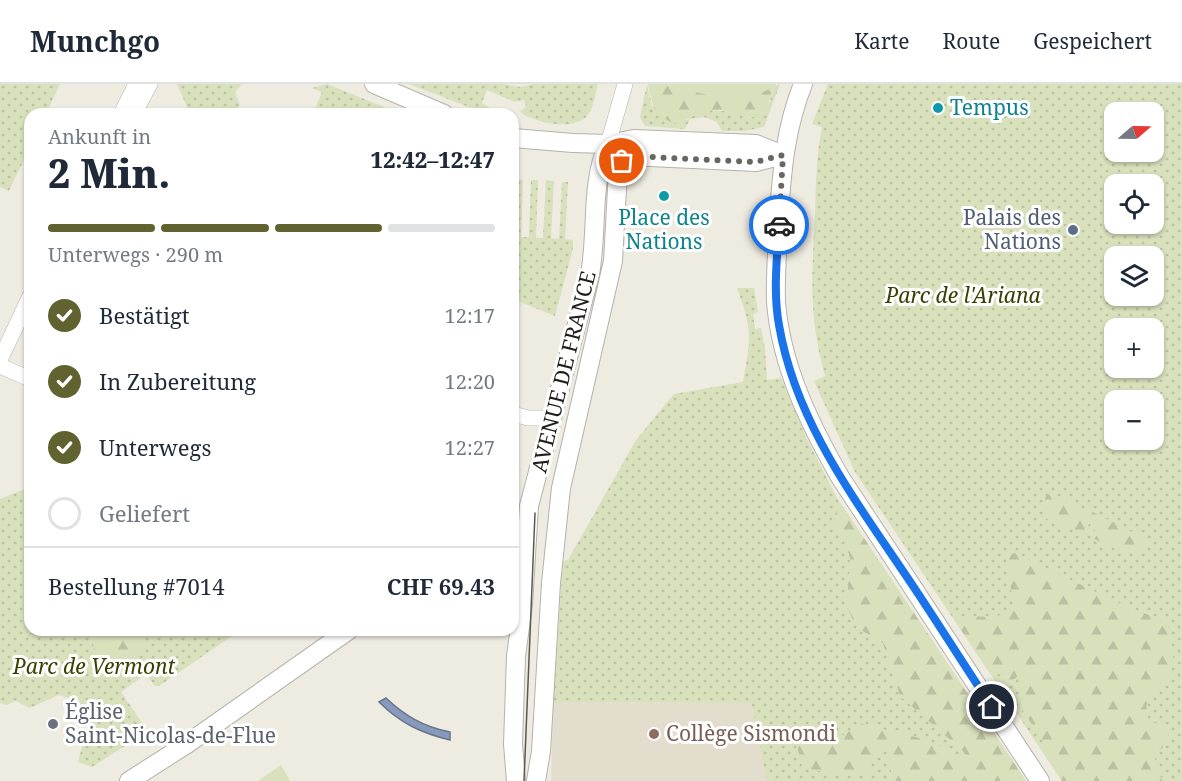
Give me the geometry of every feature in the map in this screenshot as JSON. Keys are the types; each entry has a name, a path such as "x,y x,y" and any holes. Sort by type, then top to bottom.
{"main road":[{"path":"374,84 430,108"},
{"path":"803,84 783,155 776,299 783,344 794,381 821,444 856,503 1040,781"},
{"path":"519,139 608,144 639,139 756,144 783,155"},
{"path":"608,144 629,156 756,162 783,155"},
{"name":"AVENUE DE FRANCE","path":"519,634 523,605 521,509 550,418 590,274 595,246 598,170 608,144"},
{"name":"AVENUE DE FRANCE","path":"536,781 541,751 550,583 561,488 613,261 618,171 622,161 629,156"},
{"path":"521,509 561,488"},
{"path":"137,779 340,636"},
{"name":"AVENUE DE FRANCE","path":"516,781 513,744 519,636"}],"street":[{"path":"124,108 136,84"},
{"path":"137,108 150,84"},
{"path":"608,144 625,84"},
{"path":"0,360 24,309"},
{"path":"0,366 24,376"},
{"path":"519,416 550,418"}],"shaded area":[{"name":"Collège Sismondi","path":"553,702 751,703 767,781 551,781"}],"green space":[{"path":"0,84 60,84 49,108 24,108 24,160 9,191 0,187"},
{"path":"177,84 242,84 235,92 240,106 237,108 187,108"},
{"path":"327,84 387,108 315,108 322,92 312,88"},
{"path":"409,84 503,84 520,87 534,84 598,84 589,113 581,121 573,123 554,124 526,116 520,112 526,106 524,100 515,102 487,90 482,103 490,108 471,108"},
{"path":"647,84 652,106 687,120 709,110 726,111 750,118 770,101 774,86 780,84 764,127 744,131 722,131 717,122 704,117 690,119 685,129 645,126 640,117"},
{"path":"648,84 776,84 767,107 758,116 748,117 714,110 698,114 677,124 659,114 651,98"},
{"path":"661,84 776,84 763,92 735,98 720,97"},
{"name":"Parc de l'Ariana","path":"828,84 1182,84 1182,781 1062,781 855,472 814,381 825,376 816,333 812,294 817,171 822,127 812,124"},
{"path":"519,179 523,180 521,237 529,237 531,180 538,180 536,238 543,238 546,180 554,181 551,238 559,239 562,182 568,182 565,239 573,240 573,248 555,316 519,301"},
{"path":"737,288 754,288 758,312 753,314 755,329 761,328 767,380 781,378 808,441 837,498 1026,781 767,781 751,703 553,702 563,561 568,560 636,440 674,394 743,382 749,335 746,315"},
{"name":"Parc de Vermont","path":"24,489 24,636 232,636 159,686 155,686 146,674 121,692 151,736 123,747 92,767 78,762 86,731 93,728 79,701 58,695 30,708 16,701 6,705 0,703 0,499"},
{"path":"1049,494 1063,498 1078,510 1087,509 1144,538 1147,546 1144,552 1137,553 1131,546 1126,553 1092,538 1097,524 1095,521 1090,522 1084,535 1047,519 1044,516 1045,498"},
{"path":"841,504 1026,781 893,781 886,747 872,758 869,772 842,776 802,767 797,746 803,727 844,735 859,723 923,739 968,759 963,751 900,696 883,643 856,627 847,606 850,558 843,535 828,527"},
{"path":"1015,553 1123,605 1167,622 1173,665 1167,678 1149,697 1147,703 1149,720 1167,729 1169,741 1154,756 1162,781 1062,781 1040,748 1044,742 1021,708 1023,694 1018,676 1006,685 998,672 989,672 954,619 1001,615 1014,607 1005,555"},
{"path":"91,636 146,636 144,651 125,662 98,662"},
{"path":"281,765 290,781 258,781"}],"water":[{"path":"386,698 415,720 450,732 450,740 420,730 403,721 379,702"}],"tram line":[{"path":"524,781 535,513"}],"way so far":[{"path":"622,161 629,156 756,162 783,155 779,225"}],"place":[{"name":"Tempus","path":"938,108"},
{"name":"Place des Nations","path":"664,196"},
{"name":"Palais des Nations","path":"1073,230"},
{"name":"Église Saint-Nicolas-de-Flue","path":"53,724"},
{"name":"Collège Sismondi","path":"654,734"}],"route":[{"path":"779,225 776,299 778,323 794,381 821,444 856,503 992,707"}]}
